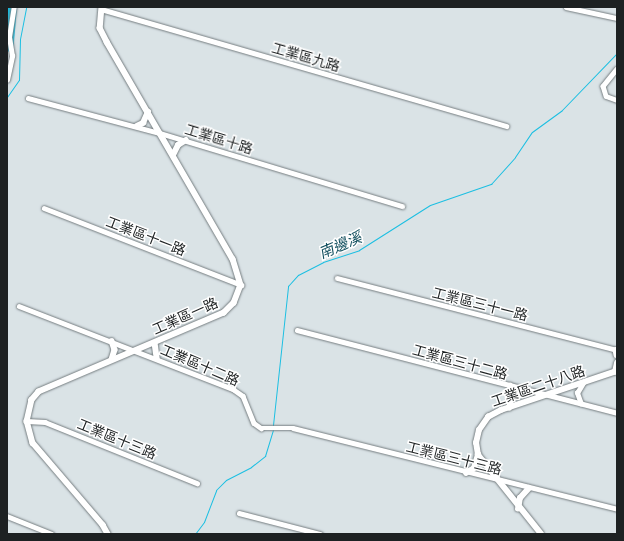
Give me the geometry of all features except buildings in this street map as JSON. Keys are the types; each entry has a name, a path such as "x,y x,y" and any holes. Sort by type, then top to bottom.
{"street":[{"path":"7,80 12,56 9,37 14,7"},
{"path":"566,7 617,18"},
{"path":"101,8 100,28 106,42 233,259 241,285"},
{"name":"工業區九路","path":"101,8 506,126"},
{"path":"617,69 603,86 606,96 617,100"},
{"name":"工業區十路","path":"28,98 160,132 402,206"},
{"path":"137,126 143,123 148,112"},
{"path":"173,155 178,145 186,140"},
{"name":"工業區十一路","path":"44,208 241,285"},
{"name":"工業區三十一路","path":"337,278 617,352"},
{"name":"工業區一路","path":"108,534 103,525 33,443 27,421 28,406 39,392 155,343 228,310 237,299 241,285"},
{"name":"工業區十二路","path":"19,306 157,358 238,392 246,400 254,423 265,428"},
{"name":"工業區三十二路","path":"297,330 617,413"},
{"path":"112,341 115,350 112,360"},
{"path":"155,343 157,358"},
{"path":"616,372 617,363"},
{"name":"工業區二十八路","path":"478,455 476,439 481,425 492,414 616,372"},
{"path":"582,404 577,394 583,383"},
{"path":"509,408 512,395 510,386"},
{"name":"工業區十三路","path":"27,421 45,422 197,483"},
{"name":"工業區三十三路","path":"265,428 286,428 617,509"},
{"path":"466,473 474,468 478,455"},
{"path":"478,455 518,509 541,534"},
{"path":"518,509 520,498 529,488"},
{"path":"239,513 320,534"},
{"path":"7,516 52,534"}],"shaded area":[{"path":"7,7 17,7 13,53 7,51"}],"waterway":[{"path":"7,97 19,80 20,39 26,7"},
{"name":"南邊溪","path":"273,425 288,286 298,275 323,262 359,250 430,205 491,184 515,157 532,132 562,110 617,53"},
{"name":"南邊溪","path":"195,534 204,522 216,490 226,480 251,467 265,456 273,430"}]}
